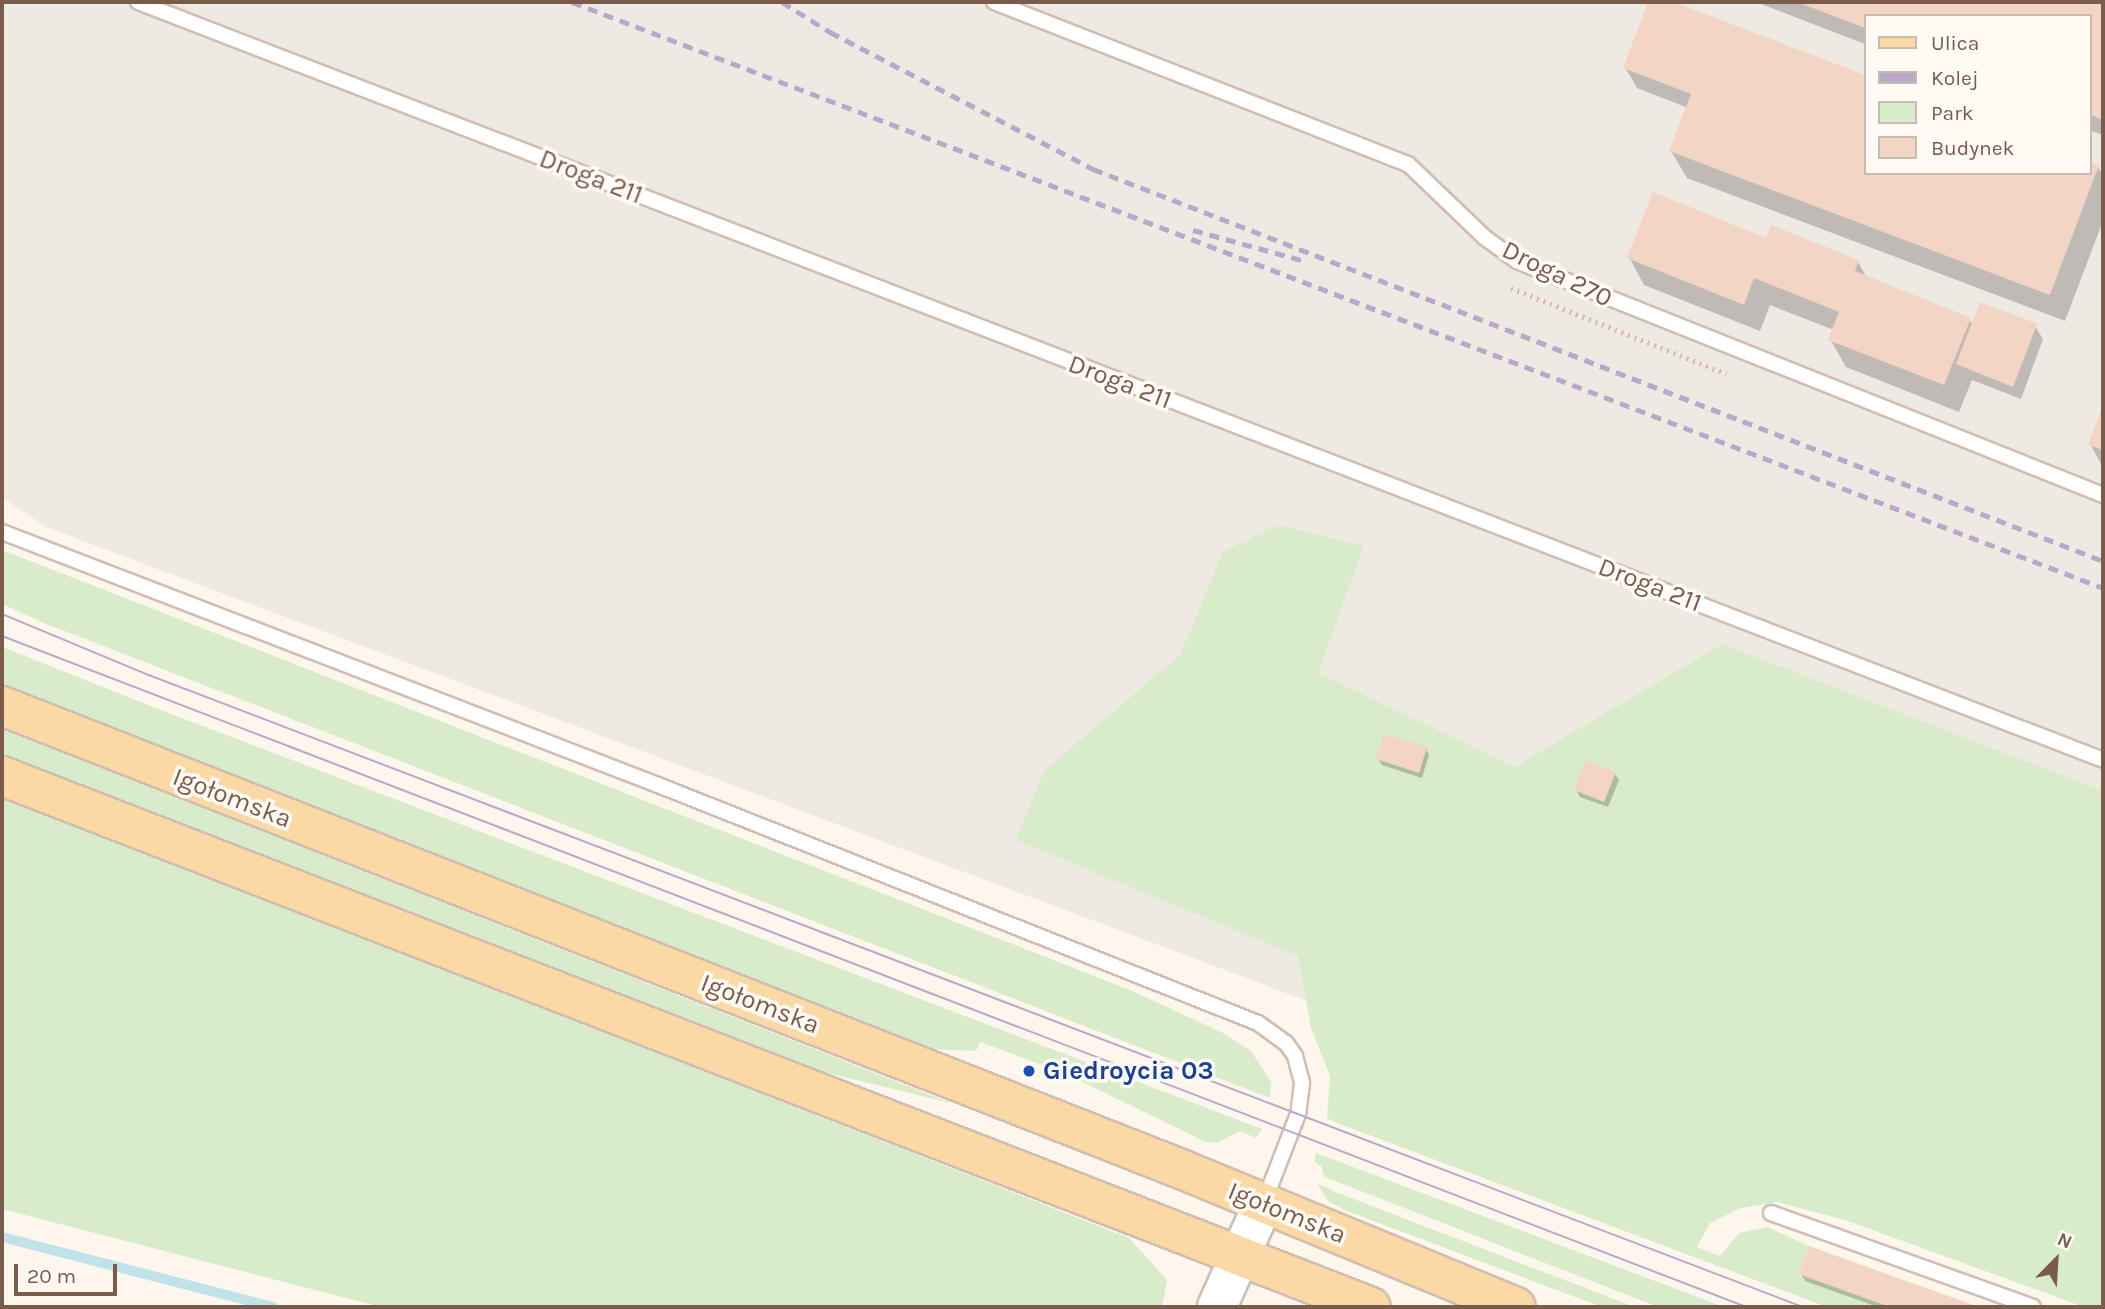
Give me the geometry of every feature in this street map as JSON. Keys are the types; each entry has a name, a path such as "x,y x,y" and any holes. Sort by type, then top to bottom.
{"main road":[{"name":"Igołomska","path":"2,706 1263,1204 1516,1307"},
{"path":"2,776 1371,1307"}],"street":[{"path":"1217,1307 1263,1204"}],"lane":[{"name":"Droga 211","path":"138,2 2103,760"},
{"name":"Droga 270","path":"994,2 1408,164 1484,237 1517,261 2103,495"},
{"path":"2,532 697,800 1258,1023 1286,1043 1295,1056 1302,1083 1298,1114 1263,1204"},
{"path":"1771,1213 2034,1307"}],"shaded area":[{"path":"2,2 2103,2 2103,1300 46,527 2,497"}],"green space":[{"path":"1278,525 1364,546 1318,673 1515,767 1722,644 2103,791 2103,1307 2084,1307 1845,1220 1777,1202 1741,1208 1710,1223 1697,1247 1720,1256 1739,1233 1768,1227 1809,1246 1799,1275 1890,1307 1827,1307 1332,1121 1327,1118 1330,1076 1311,1028 1298,956 1016,840 1044,771 1180,655 1223,552"},
{"path":"2,550 1130,990 1223,1033 1251,1051 1271,1082 1270,1098 44,623 2,604"},
{"path":"2,647 158,709 1262,1129 1256,1138 1240,1131 1217,1143 1206,1142 1064,1073 980,1042 976,1051 924,1049 2,686"},
{"path":"2,727 951,1103 790,1064 2,758"},
{"path":"2,795 1129,1238 1167,1280 1162,1307 381,1307 2,1209"},
{"path":"1316,1153 1724,1307 1658,1307 1325,1177 1321,1166 1314,1162"},
{"path":"1317,1183 1635,1307 1602,1307 1347,1211 1328,1201"}],"building":[{"path":"1648,2 1674,2 1864,75 1864,175 2091,175 2091,162 2099,165 2050,295 1669,151 1691,94 1623,68"},
{"path":"1797,2 2103,2 2103,120 2091,115 2091,14 1864,14 1864,28"},
{"path":"1653,192 1766,238 1771,225 1859,260 1855,271 1971,318 1944,385 1828,340 1839,312 1754,278 1744,305 1627,258"},
{"path":"1980,302 2037,324 2013,387 1956,364"},
{"path":"2103,405 2103,450 2088,445"},
{"path":"1383,734 1427,747 1419,773 1376,759"},
{"path":"1586,760 1616,772 1604,802 1574,790"},
{"path":"1809,1246 1979,1307 1890,1307 1799,1274"}],"waterway":[{"path":"2,1237 273,1307"}],"tram line":[{"path":"2,614 146,674 1803,1307"},
{"path":"2,636 1746,1307"}],"railway":[{"path":"572,2 2103,588"},
{"path":"782,2 830,32 1093,169 2103,561"},
{"path":"1193,230 1301,260"}],"place":[{"name":"Giedroycia 03","path":"1029,1071"}]}
